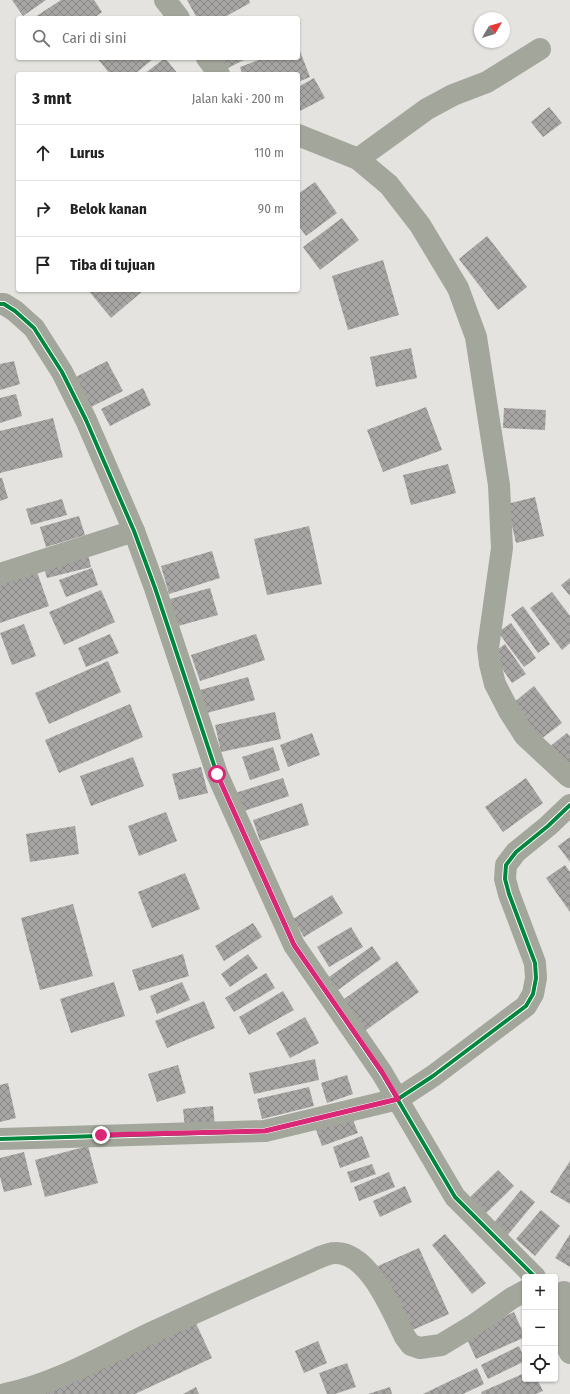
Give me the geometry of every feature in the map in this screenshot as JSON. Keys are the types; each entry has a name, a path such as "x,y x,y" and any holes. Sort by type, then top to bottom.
{"street":[{"path":"165,0 177,16"},
{"path":"358,159 427,109 453,95 487,82 540,49"},
{"path":"208,60 218,72"},
{"path":"300,136 358,159 389,184 420,224 458,288 476,337 500,485 502,548 488,648 490,664 495,684 509,711 525,736 550,761 570,777"},
{"path":"1,303 15,311 34,328 62,372 86,420 134,531 217,774 294,945 382,1072 455,1197 533,1274"},
{"path":"0,574 134,531"},
{"path":"0,1139 265,1131 398,1099 433,1076 526,1006 533,994 536,978 535,963 519,925 509,894 505,879 506,865 516,852 548,826 570,805"},
{"path":"5,1394 36,1386 77,1369 162,1328 318,1258 331,1254 337,1253 354,1258 366,1268 376,1282 405,1336 411,1344 420,1348 441,1345 522,1293"},
{"path":"563,1291 560,1317 562,1336 570,1353"}],"building":[{"path":"12,0 46,0 23,16"},
{"path":"61,0 94,0 102,12 97,16 37,16"},
{"path":"187,0 249,0 250,3 227,16 196,16"},
{"path":"300,51 310,77 300,81 300,72 241,72 240,67 259,60 300,60"},
{"path":"99,60 152,60 137,72 108,72"},
{"path":"162,60 167,60 176,72 147,72"},
{"path":"217,60 244,60 222,71"},
{"path":"314,78 325,98 300,111 300,86"},
{"path":"549,107 562,123 543,137 531,122"},
{"path":"315,182 337,213 306,236 300,228 300,193"},
{"path":"342,218 359,240 320,270 303,247"},
{"path":"487,236 527,287 498,310 459,259"},
{"path":"383,260 399,315 348,330 332,276"},
{"path":"90,292 142,292 111,318"},
{"path":"411,348 417,378 376,387 370,357"},
{"path":"14,361 20,384 0,390 0,364"},
{"path":"107,361 123,391 87,409 72,379"},
{"path":"143,388 151,405 110,426 101,409"},
{"path":"16,394 22,416 0,423 0,398"},
{"path":"426,407 442,450 383,472 367,430"},
{"path":"504,408 546,410 545,430 503,428"},
{"path":"53,418 63,457 0,473 0,431"},
{"path":"448,464 456,493 411,505 403,475"},
{"path":"0,478 2,478 8,498 0,501"},
{"path":"535,497 544,536 516,543 507,504"},
{"path":"62,499 67,515 31,525 26,509"},
{"path":"79,516 85,535 46,547 40,527"},
{"path":"309,526 322,584 267,595 254,539"},
{"path":"87,550 91,567 47,578 42,561"},
{"path":"212,551 220,578 169,594 161,566"},
{"path":"92,568 98,585 66,597 59,580"},
{"path":"37,572 49,606 0,623 0,585"},
{"path":"570,578 570,596 561,585"},
{"path":"210,588 218,615 178,626 170,599"},
{"path":"101,590 115,622 64,645 49,612"},
{"path":"552,592 570,616 570,643 562,650 530,608"},
{"path":"523,606 550,644 538,653 511,615"},
{"path":"511,623 536,658 524,667 498,632"},
{"path":"24,624 36,656 12,665 0,633"},
{"path":"110,634 119,653 86,667 78,648"},
{"path":"256,634 265,660 200,681 191,655"},
{"path":"505,644 526,674 512,683 492,654"},
{"path":"108,661 121,692 49,724 35,693"},
{"path":"248,677 255,700 207,713 200,690"},
{"path":"534,686 562,723 541,739 513,703"},
{"path":"130,704 143,737 59,773 45,740"},
{"path":"275,712 281,739 221,752 215,725"},
{"path":"312,733 320,755 288,767 280,745"},
{"path":"567,733 570,737 570,771 549,747"},
{"path":"273,747 280,770 250,780 242,757"},
{"path":"133,757 144,786 91,806 80,776"},
{"path":"201,767 208,793 179,800 172,774"},
{"path":"283,778 289,796 238,813 232,794"},
{"path":"526,778 543,803 503,832 485,807"},
{"path":"302,803 309,825 260,841 253,820"},
{"path":"166,812 177,841 139,856 128,826"},
{"path":"75,826 79,854 30,862 26,834"},
{"path":"570,837 570,862 558,846"},
{"path":"565,865 570,872 570,912 546,878"},
{"path":"185,873 200,909 152,928 138,892"},
{"path":"332,895 343,913 304,937 293,919"},
{"path":"73,904 93,976 40,990 21,918"},
{"path":"253,923 262,937 224,961 215,946"},
{"path":"351,927 363,947 329,967 317,947"},
{"path":"372,946 381,959 338,990 329,977"},
{"path":"183,954 189,976 139,991 132,970"},
{"path":"248,954 258,968 230,987 221,974"},
{"path":"397,961 419,992 362,1033 340,1002"},
{"path":"266,973 275,988 234,1012 225,998"},
{"path":"114,982 125,1016 71,1033 60,999"},
{"path":"182,982 190,1000 157,1014 150,996"},
{"path":"283,991 294,1010 249,1035 239,1017"},
{"path":"204,1001 215,1028 167,1048 155,1021"},
{"path":"305,1017 319,1043 290,1058 276,1033"},
{"path":"315,1059 319,1080 254,1094 249,1073"},
{"path":"178,1065 186,1093 157,1102 148,1074"},
{"path":"347,1075 353,1094 327,1103 321,1083"},
{"path":"8,1083 16,1118 0,1122 0,1085"},
{"path":"309,1087 314,1106 262,1119 257,1099"},
{"path":"213,1106 215,1126 185,1128 183,1109"},
{"path":"351,1114 358,1133 322,1146 315,1127"},
{"path":"362,1136 370,1157 340,1168 333,1147"},
{"path":"88,1146 98,1183 45,1197 35,1160"},
{"path":"24,1152 32,1185 4,1192 0,1177 0,1158"},
{"path":"570,1161 570,1204 550,1192"},
{"path":"372,1164 376,1174 351,1183 347,1172"},
{"path":"498,1170 514,1186 480,1219 464,1203"},
{"path":"389,1172 395,1187 359,1201 354,1187"},
{"path":"405,1186 412,1202 380,1217 373,1201"},
{"path":"521,1190 535,1202 506,1237 492,1225"},
{"path":"541,1210 560,1226 535,1256 516,1239"},
{"path":"445,1234 486,1283 472,1294 432,1245"},
{"path":"570,1234 570,1267 555,1258"},
{"path":"419,1248 449,1314 408,1332 378,1266"},
{"path":"514,1312 522,1330 522,1338 476,1359 465,1335"},
{"path":"194,1319 212,1358 135,1394 37,1394"},
{"path":"318,1341 327,1363 304,1373 295,1351"},
{"path":"519,1346 522,1354 522,1362 488,1379 481,1365"},
{"path":"347,1363 356,1387 335,1394 327,1394 319,1373"},
{"path":"477,1368 484,1384 463,1394 423,1394"},
{"path":"522,1374 522,1382 538,1382 543,1391 536,1394 482,1394 481,1392"},
{"path":"196,1387 199,1394 183,1394"},
{"path":"390,1387 392,1394 368,1394"}],"cycle path":[{"path":"0,304 4,304 15,311 34,328 62,372 86,420 134,531 155,588 217,774 294,945 382,1073 455,1197 532,1274"},
{"path":"0,1139 265,1131 398,1099 433,1076 526,1006 533,994 536,978 535,963 509,894 505,879 506,865 516,852 548,826 570,805"}],"route":[{"path":"101,1135 265,1131 398,1099 382,1072 294,945 217,774"}]}
